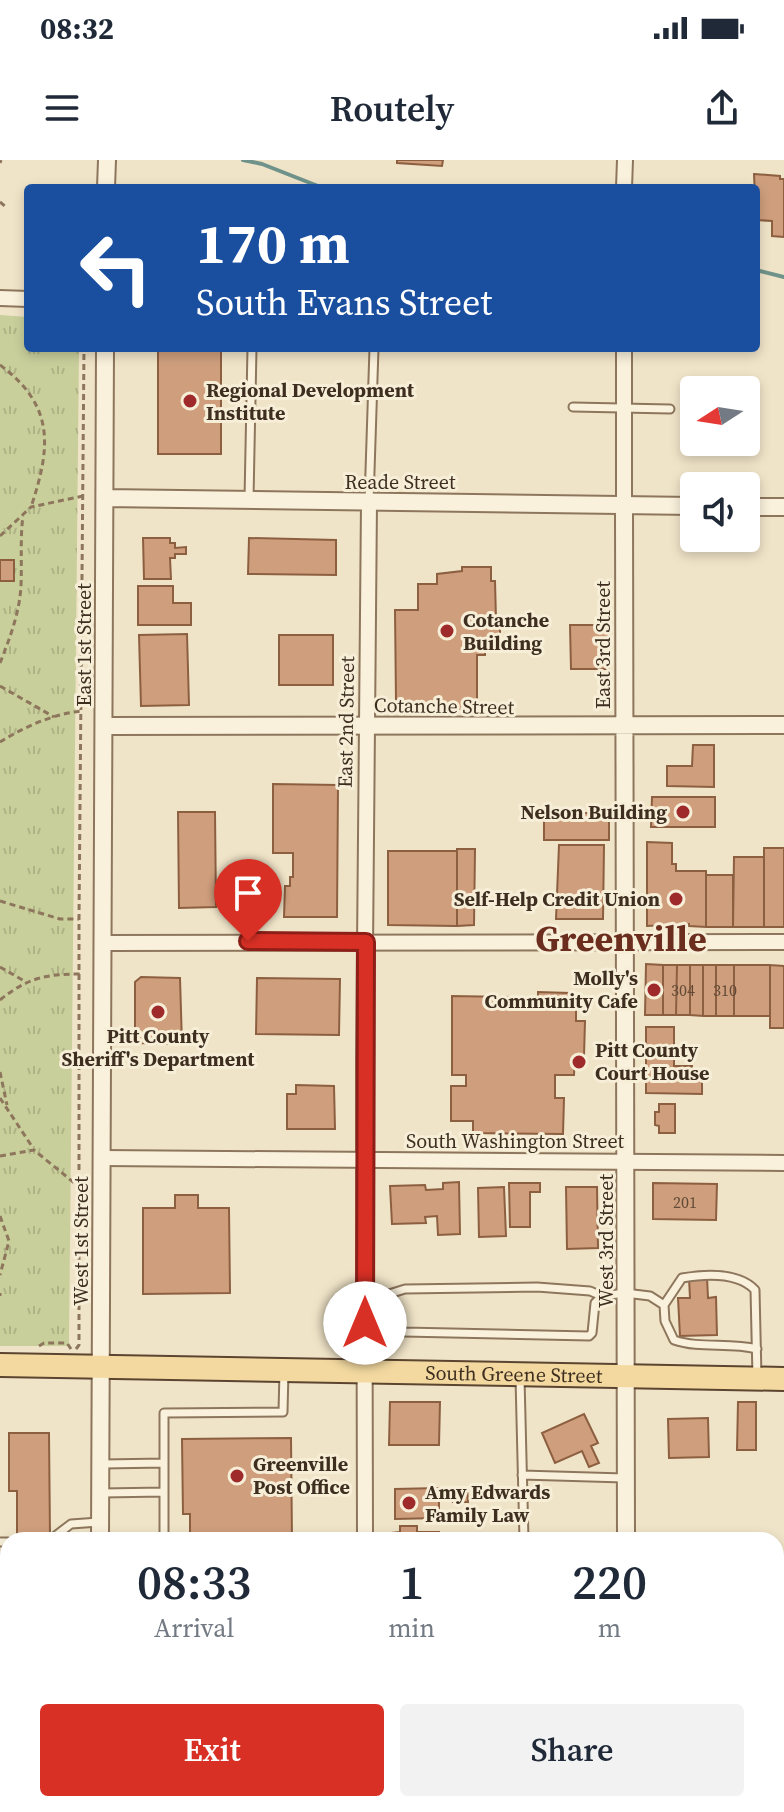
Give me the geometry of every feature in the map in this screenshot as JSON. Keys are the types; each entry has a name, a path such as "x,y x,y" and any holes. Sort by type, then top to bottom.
{"main road":[{"name":"South Greene Street","path":"0,1365 784,1379"}],"street":[{"path":"106,184 107,160"},
{"path":"624,184 625,160"},
{"path":"0,298 24,299"},
{"name":"East 1st Street","path":"104,943 105,352"},
{"name":"East 3rd Street","path":"624,352 625,942"},
{"name":"Reade Street","path":"105,498 680,506"},
{"name":"East 2nd Street","path":"365,1532 364,1160 369,502"},
{"path":"760,507 784,507"},
{"name":"Cotanche Street","path":"104,726 784,725"},
{"name":"West 3rd Street","path":"625,942 626,1532"},
{"path":"104,943 784,942"},
{"name":"West 1st Street","path":"100,1532 104,943"},
{"name":"South Washington Street","path":"102,1158 784,1163"}],"lane":[{"path":"249,501 252,352"},
{"path":"369,502 374,352"},
{"path":"573,407 670,409"},
{"path":"757,1349 737,1344 685,1344 674,1340 665,1321 664,1305 682,1278 715,1276 743,1279 755,1290 757,1349 757,1378"},
{"path":"365,1289 389,1294 405,1289 537,1287 590,1291 602,1296 625,1293 650,1296 664,1305"},
{"path":"389,1294 397,1330 585,1337 592,1333 595,1303 602,1296"},
{"path":"164,1532 164,1413 283,1412 284,1371"},
{"path":"520,1375 524,1532"},
{"path":"100,1465 164,1463"},
{"path":"522,1475 626,1478"},
{"path":"100,1493 164,1492"},
{"path":"60,1532 71,1524 100,1522"}],"path":[{"path":"0,202 6,207"},
{"path":"37,1347 44,1343 67,1343 73,1352 79,1345 84,352"},
{"path":"0,365 15,376 33,398 42,424 46,453 31,507 0,536"},
{"path":"31,507 84,496"},
{"path":"0,663 9,641 21,587 23,516"},
{"path":"0,686 54,717"},
{"path":"0,742 58,714 81,711"},
{"path":"1,903 60,919 79,919"},
{"path":"0,967 26,982"},
{"path":"0,1000 26,982 48,974 80,974"},
{"path":"0,1072 8,1108"},
{"path":"0,1098 34,1150 78,1186"},
{"path":"0,1156 34,1150"},
{"path":"0,1216 9,1241 0,1275"}],"green space":[{"path":"0,315 24,317 24,352 79,352 69,1346 0,1346"}],"building":[{"path":"397,160 443,160 442,166 397,163"},
{"path":"754,174 784,179 784,237 772,236 772,221 760,220 760,184 754,184"},
{"name":"Regional Development Institute","path":"158,352 221,352 221,454 158,454"},
{"path":"143,538 170,538 175,548 186,547 186,554 175,554 175,558 170,558 171,579 144,579"},
{"path":"249,538 336,540 336,575 248,574"},
{"path":"0,560 14,560 14,581 0,581"},
{"name":"Cotanche Building","path":"462,567 491,567 491,581 495,581 496,619 500,619 500,643 485,643 485,655 477,655 477,709 419,710 419,702 396,702 395,610 418,610 418,584 437,584 437,574 462,571"},
{"path":"138,586 173,586 173,603 191,603 191,625 138,625"},
{"path":"570,625 608,625 609,669 571,669"},
{"path":"187,634 189,705 141,706 139,635"},
{"path":"279,635 333,635 333,685 279,685"},
{"path":"693,745 714,745 714,787 667,786 667,766 692,766"},
{"path":"273,784 338,785 337,917 284,917 285,886 290,886 290,877 293,877 293,853 273,853"},
{"name":"Nelson Building","path":"652,797 715,797 715,827 651,827"},
{"path":"178,812 215,812 216,907 179,908"},
{"path":"544,813 609,813 609,840 544,840"},
{"name":"Self-Help Credit Union","path":"647,842 672,843 672,864 676,864 676,871 706,871 706,927 689,924 647,926"},
{"path":"559,845 604,845 603,919 556,919"},
{"path":"764,848 784,848 784,927 764,927"},
{"path":"457,849 475,849 474,925 457,926"},
{"path":"388,851 457,851 457,926 388,925"},
{"path":"734,857 764,857 764,927 733,927"},
{"path":"706,875 733,875 733,927 706,927"},
{"name":"Molly's Community Cafe","path":"646,964 663,965 663,1015 645,1015"},
{"path":"663,965 677,965 676,1015 663,1015"},
{"path":"677,965 690,965 690,1015 676,1015"},
{"path":"690,965 703,965 703,1016 690,1015"},
{"path":"703,965 716,965 716,1016 703,1016"},
{"path":"716,965 734,965 734,1016 716,1016"},
{"path":"734,965 770,965 770,1016 734,1016"},
{"path":"770,965 784,966 784,1028 770,1028"},
{"name":"Pitt County Sheriff's Department","path":"141,977 180,978 182,1044 135,1043 135,982"},
{"path":"257,978 340,979 339,1035 256,1034"},
{"path":"538,992 570,993 570,1001 576,1001 576,1021 585,1021 584,1056 575,1056 574,1075 555,1075 555,1098 564,1098 563,1134 473,1133 473,1121 451,1121 451,1086 466,1086 466,1075 452,1075 452,996 513,997 513,1003 530,1004 530,1000 538,1000"},
{"path":"646,1027 674,1027 674,1053 646,1052"},
{"path":"646,1052 674,1053 674,1066 692,1066 692,1078 646,1078"},
{"path":"646,1078 702,1078 702,1094 646,1093"},
{"path":"296,1085 334,1086 335,1129 287,1129 287,1094 296,1094"},
{"path":"659,1104 675,1104 675,1133 659,1133 659,1126 655,1125 655,1112 659,1112"},
{"path":"459,1182 460,1234 438,1235 437,1216 425,1217 426,1223 392,1224 390,1186 425,1185 426,1190 443,1189 443,1183"},
{"path":"509,1183 540,1183 540,1192 530,1192 530,1227 510,1227"},
{"path":"653,1183 717,1184 716,1220 653,1219"},
{"path":"504,1187 506,1236 479,1237 478,1188"},
{"path":"566,1187 597,1187 598,1248 567,1249"},
{"path":"175,1195 198,1195 198,1208 229,1208 230,1293 143,1294 143,1208 175,1208"},
{"path":"707,1277 708,1298 716,1297 717,1335 680,1336 678,1298 690,1298 689,1278"},
{"path":"390,1402 440,1402 439,1445 389,1445"},
{"path":"738,1402 756,1402 756,1450 737,1450"},
{"path":"584,1414 598,1443 591,1446 599,1463 589,1467 582,1451 555,1463 542,1433"},
{"path":"708,1418 709,1457 669,1458 668,1419"},
{"path":"9,1433 49,1433 50,1532 17,1532 17,1491 9,1491"},
{"name":"Greenville Post Office","path":"291,1438 292,1532 190,1532 190,1514 183,1514 182,1439"},
{"path":"439,1488 439,1518 395,1519 395,1489"},
{"path":"452,1488 467,1488 468,1502 453,1502"},
{"path":"400,1526 417,1526 417,1532 400,1532"}],"waterway":[{"path":"243,160 313,184"},
{"path":"760,271 784,277"}],"place":[{"name":"Regional Development Institute","path":"190,401"},
{"name":"Cotanche Building","path":"447,631"},
{"name":"Nelson Building","path":"683,812"},
{"name":"Self-Help Credit Union","path":"676,899"},
{"name":"Molly's Community Cafe","path":"654,990"},
{"name":"Pitt County Sheriff's Department","path":"158,1012"},
{"name":"Pitt County Court House","path":"579,1062"},
{"name":"Greenville Post Office","path":"237,1476"},
{"name":"Amy Edwards Family Law","path":"409,1503"}],"district":[{"name":"Greenville","path":"621,938"}],"route":[{"path":"248,941 366,942 365,1323"}]}
